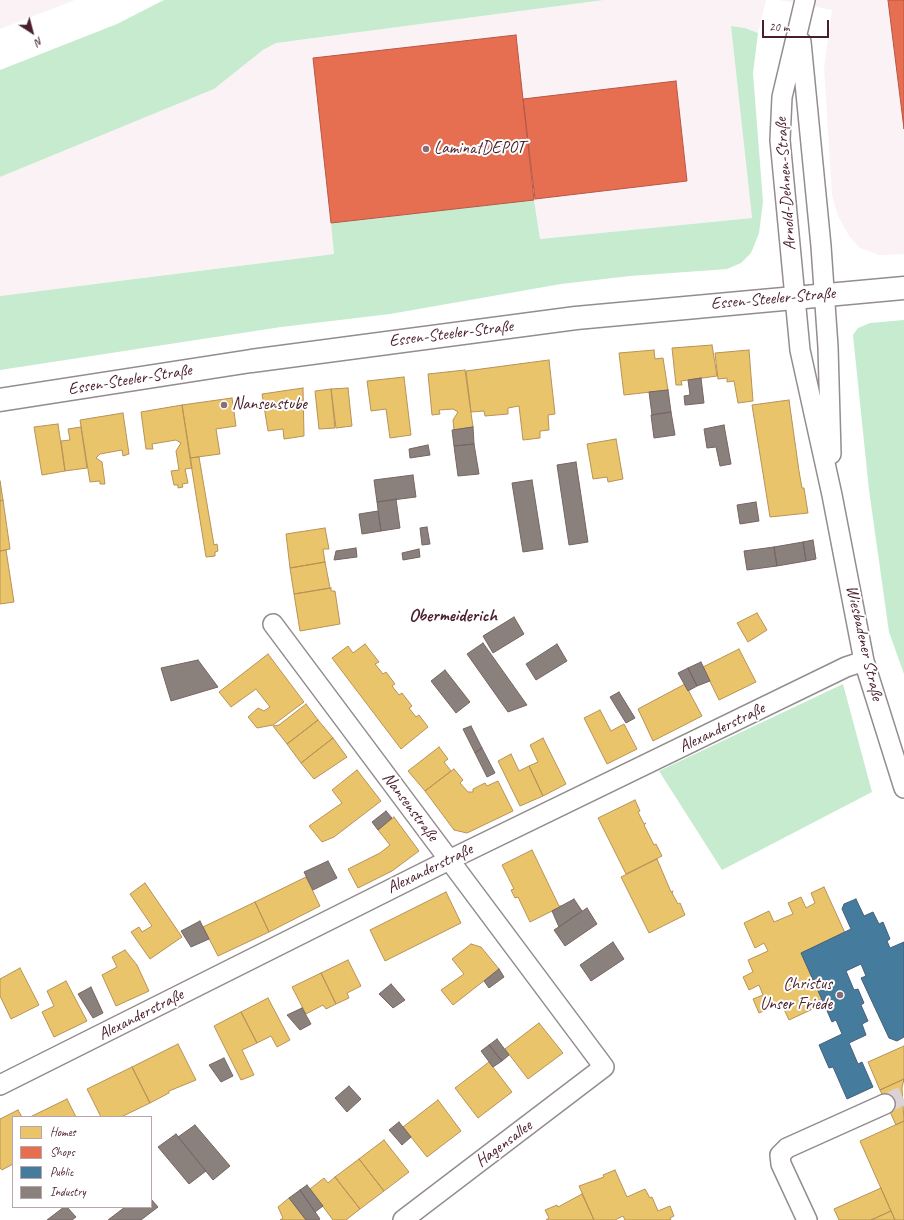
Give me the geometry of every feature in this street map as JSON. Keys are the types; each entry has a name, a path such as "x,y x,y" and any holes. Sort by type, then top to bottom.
{"main road":[{"name":"Essen-Steeler-Straße","path":"0,400 251,361 576,318 824,294 904,288"}],"street":[{"name":"Arnold-Dehnen-Straße","path":"795,297 780,140 782,97 805,0"},
{"name":"Arnold-Dehnen-Straße","path":"799,26 824,294"},
{"name":"Wiesbadener Straße","path":"824,294 828,347 832,495"},
{"name":"Wiesbadener Straße","path":"795,297 803,367 832,495 864,661 904,788"},
{"name":"Nansenstraße","path":"273,624 604,1067"},
{"name":"Alexanderstraße","path":"0,1086 449,860 846,667 864,661"},
{"name":"Hagensallee","path":"403,1220 604,1067"},
{"path":"807,1220 781,1164 780,1155 787,1148 885,1104"}],"shaded area":[{"path":"0,0 75,0 0,29"},
{"path":"604,0 766,0 758,33 745,28 731,26 752,218 540,239 534,200 332,223 334,254 0,296 0,177 214,89 263,50 276,43"},
{"path":"779,0 904,0 904,254 879,255 860,248 849,236 838,216 832,196 824,68 832,10"}],"green space":[{"path":"164,0 604,0 276,43 263,50 214,89 0,177 0,70 117,24"},
{"path":"731,26 745,28 758,33 753,73 763,202 759,233 751,253 741,263 727,269 630,276 561,284 390,314 281,327 0,370 0,296 334,254 331,223 534,200 540,239 752,218"},
{"path":"904,320 904,674 889,632 869,490 853,335 858,328 870,323"},
{"path":"843,684 872,792 722,870 659,771"}],"building: Homes":[{"path":"712,345 717,376 681,381 682,385 676,385 672,348"},
{"path":"654,350 655,359 663,358 668,390 624,395 619,353"},
{"path":"749,350 753,401 738,403 734,381 727,382 727,378 718,379 715,353"},
{"path":"549,360 555,414 548,415 549,430 540,431 540,438 523,440 519,406 508,408 508,414 485,416 484,411 471,412 466,371"},
{"path":"465,370 473,427 454,430 453,420 458,412 453,409 439,410 440,414 432,415 428,374"},
{"path":"404,377 411,435 390,438 386,409 371,411 367,381"},
{"path":"303,388 304,436 284,439 283,429 268,431 262,394"},
{"path":"348,388 352,426 336,428 331,389"},
{"path":"331,389 335,428 319,429 315,391"},
{"path":"232,398 236,426 216,429 220,454 190,458 182,405"},
{"path":"789,400 799,471 802,488 804,488 808,513 770,517 752,405"},
{"path":"182,405 192,468 185,469 188,483 182,484 183,487 178,488 178,485 174,485 171,471 179,470 176,451 181,443 176,440 152,444 153,449 146,449 141,412"},
{"path":"123,413 129,454 123,456 122,450 100,454 96,458 102,462 105,484 100,484 100,481 90,482 80,420"},
{"path":"58,424 65,471 42,475 34,427"},
{"path":"81,427 87,468 65,471 61,441 70,440 68,429"},
{"path":"616,439 623,479 608,482 607,477 593,479 587,444"},
{"path":"199,457 214,545 217,544 218,551 215,552 215,556 206,557 190,458"},
{"path":"0,481 3,500 0,501"},
{"path":"3,500 10,549 0,551 0,501"},
{"path":"325,528 329,549 323,549 325,562 290,568 286,534"},
{"path":"6,550 14,602 0,604 0,551"},
{"path":"325,562 330,588 294,594 290,568"},
{"path":"331,588 331,591 335,591 340,624 300,631 294,594"},
{"path":"757,613 767,630 748,642 737,623"},
{"path":"365,644 379,662 375,664 383,674 386,672 395,684 392,686 399,695 402,693 412,706 409,708 416,717 419,715 428,727 401,749 332,658 348,646 353,653"},
{"path":"739,649 756,682 719,700 703,667"},
{"path":"268,654 304,702 273,725 257,728 248,717 258,708 264,711 270,707 256,689 231,707 219,692"},
{"path":"685,684 702,716 653,741 638,709"},
{"path":"306,704 318,720 287,744 273,726 279,725"},
{"path":"600,710 611,731 624,724 637,749 607,764 584,718"},
{"path":"318,720 333,738 301,763 287,744"},
{"path":"333,738 347,757 314,779 301,763"},
{"path":"543,738 566,784 543,796 529,766 538,762 530,745"},
{"path":"439,747 448,759 444,762 451,771 425,791 408,771"},
{"path":"511,754 519,771 529,766 543,796 520,806 498,761"},
{"path":"454,769 463,780 460,783 468,792 473,792 473,789 485,783 487,786 498,781 513,811 467,833 454,830 425,791"},
{"path":"357,770 381,801 334,837 322,842 309,826 342,803 332,790"},
{"path":"635,800 640,811 638,812 644,824 646,823 644,825 654,845 656,844 662,856 626,874 598,818"},
{"path":"394,817 419,851 392,871 358,888 348,869 380,853 390,845 378,830"},
{"path":"532,850 559,906 562,906 530,922 518,897 515,898 511,890 514,889 502,865"},
{"path":"657,859 671,892 673,891 672,893 678,904 680,903 685,915 649,933 621,877"},
{"path":"306,877 320,906 269,932 255,902"},
{"path":"145,883 182,937 150,959 131,932 139,927 142,932 152,926 130,894"},
{"path":"824,887 845,933 801,953 822,999 815,1003 817,1007 789,1020 781,1003 759,1013 753,999 763,995 759,985 749,990 743,977 753,972 748,960 768,951 764,943 755,948 744,923 769,911 774,922 793,914 788,903 801,897 806,908 815,903 811,893"},
{"path":"446,892 461,923 385,961 370,930"},
{"path":"255,902 269,932 218,956 203,927"},
{"path":"471,944 481,947 499,969 453,1005 441,990 464,974 452,959"},
{"path":"125,950 137,965 149,991 116,1006 102,975 117,967 112,957"},
{"path":"348,960 361,986 347,993 349,998 336,1004 321,973"},
{"path":"20,968 39,1005 11,1019 0,996 0,979"},
{"path":"321,973 336,1004 326,1009 323,1005 306,1014 292,987"},
{"path":"66,981 87,1021 54,1037 42,1012 54,1006 47,991"},
{"path":"268,998 290,1040 277,1047 271,1036 257,1043 241,1012"},
{"path":"241,1012 257,1043 242,1050 254,1075 241,1080 214,1026"},
{"path":"539,1023 563,1053 528,1079 505,1049"},
{"path":"178,1044 196,1080 169,1091 169,1093 150,1103 132,1067"},
{"path":"904,1046 904,1079 880,1090 868,1062"},
{"path":"489,1062 512,1092 478,1118 455,1088"},
{"path":"132,1067 150,1103 123,1116 100,1116 87,1089"},
{"path":"904,1079 902,1088 904,1121 896,1125 880,1090"},
{"path":"67,1099 76,1116 32,1116"},
{"path":"438,1100 461,1131 427,1157 403,1127"},
{"path":"18,1110 21,1116 12,1116 12,1165 2,1170 0,1168 0,1119"},
{"path":"904,1121 904,1220 895,1220 860,1141"},
{"path":"384,1140 409,1172 384,1191 359,1159"},
{"path":"359,1159 384,1191 360,1209 335,1177"},
{"path":"615,1170 627,1197 645,1189 650,1198 652,1197 658,1211 670,1206 674,1216 670,1218 671,1220 625,1220 623,1216 615,1220 594,1220 579,1186 604,1177 603,1175"},
{"path":"335,1177 360,1209 346,1220 333,1220 310,1189 324,1178 328,1183"},
{"path":"881,1188 891,1211 871,1220 839,1220 834,1209"},
{"path":"582,1194 594,1220 546,1220 549,1218 545,1210 557,1205 558,1207"},
{"path":"289,1198 306,1220 280,1220 283,1218 278,1207"},
{"path":"891,1211 895,1220 871,1220"}],"building: Shops":[{"path":"888,0 904,0 904,129"},
{"name":"LaminatDEPOT","path":"516,35 534,200 331,223 313,58"},
{"path":"676,81 687,181 535,199 523,99"}],"building: Public":[{"name":"Christus Unser Friede","path":"856,899 864,916 873,912 879,924 883,922 890,939 887,941 890,948 904,942 904,1037 897,1041 889,1038 861,978 866,976 861,964 846,971 854,990 858,989 864,1003 861,1005 868,1021 862,1024 866,1035 849,1043 858,1064 862,1062 873,1087 847,1099 833,1067 829,1068 819,1045 842,1034 836,1020 832,1022 801,953 851,929 842,909 844,904"}],"building: Industry":[{"path":"701,378 704,403 685,405 684,396 690,395 688,380"},
{"path":"668,390 671,412 652,415 649,392"},
{"path":"671,412 675,435 654,438 651,415"},
{"path":"724,425 731,464 720,466 716,447 707,448 704,429"},
{"path":"473,427 474,444 454,446 452,430"},
{"path":"474,444 479,474 458,476 454,446"},
{"path":"428,445 430,455 410,458 409,449"},
{"path":"576,462 588,542 569,545 557,465"},
{"path":"413,475 416,497 377,502 374,480"},
{"path":"532,480 543,549 523,552 512,483"},
{"path":"396,499 400,528 381,531 377,502"},
{"path":"756,502 759,521 740,524 737,505"},
{"path":"378,511 381,531 362,534 359,514"},
{"path":"427,527 430,544 422,545 420,528"},
{"path":"813,540 816,559 806,561 803,542"},
{"path":"803,542 806,561 777,566 774,547"},
{"path":"774,547 777,566 747,570 744,551"},
{"path":"356,548 357,557 334,560 336,551"},
{"path":"419,549 420,557 403,560 402,553"},
{"path":"514,617 524,634 493,653 483,636"},
{"path":"483,643 527,705 508,712 467,654"},
{"path":"557,644 567,661 536,680 526,664"},
{"path":"198,660 218,687 171,701 161,668"},
{"path":"701,662 710,681 697,686 688,668"},
{"path":"688,668 697,686 688,691 678,673"},
{"path":"445,670 470,702 456,713 431,681"},
{"path":"619,692 635,718 626,723 610,697"},
{"path":"471,726 482,748 475,753 463,729"},
{"path":"482,748 495,773 487,777 475,753"},
{"path":"386,811 392,818 378,830 372,822"},
{"path":"328,861 337,878 313,890 304,872"},
{"path":"574,899 582,911 559,927 552,911"},
{"path":"587,908 597,924 565,946 554,930"},
{"path":"200,921 209,939 191,947 181,931"},
{"path":"613,942 624,959 591,981 580,965"},
{"path":"499,969 504,977 489,988 484,981"},
{"path":"391,984 405,1000 393,1008 379,994"},
{"path":"91,987 103,1013 93,1018 78,994"},
{"path":"302,1008 311,1024 300,1030 287,1015"},
{"path":"497,1039 509,1055 502,1061 489,1045"},
{"path":"489,1045 502,1061 493,1067 481,1051"},
{"path":"224,1058 233,1076 221,1082 209,1065"},
{"path":"349,1086 361,1099 347,1112 335,1098"},
{"path":"399,1122 411,1137 402,1145 389,1130"},
{"path":"195,1125 230,1166 213,1180 178,1137"},
{"path":"176,1134 206,1171 189,1184 158,1147"},
{"path":"307,1185 323,1206 315,1212 300,1190"},
{"path":"300,1190 320,1219 306,1220 289,1198"},
{"path":"152,1200 158,1207 141,1220 108,1220 124,1208 152,1208"},
{"path":"63,1208 68,1208 76,1217 72,1220 47,1220"}],"tunnel":[{"path":"885,1104 904,1095"}],"place":[{"name":"LaminatDEPOT","path":"426,149"},
{"name":"Nansenstube","path":"224,405"},
{"name":"Christus Unser Friede","path":"840,995"}],"district":[{"name":"Obermeiderich","path":"453,616"}]}
